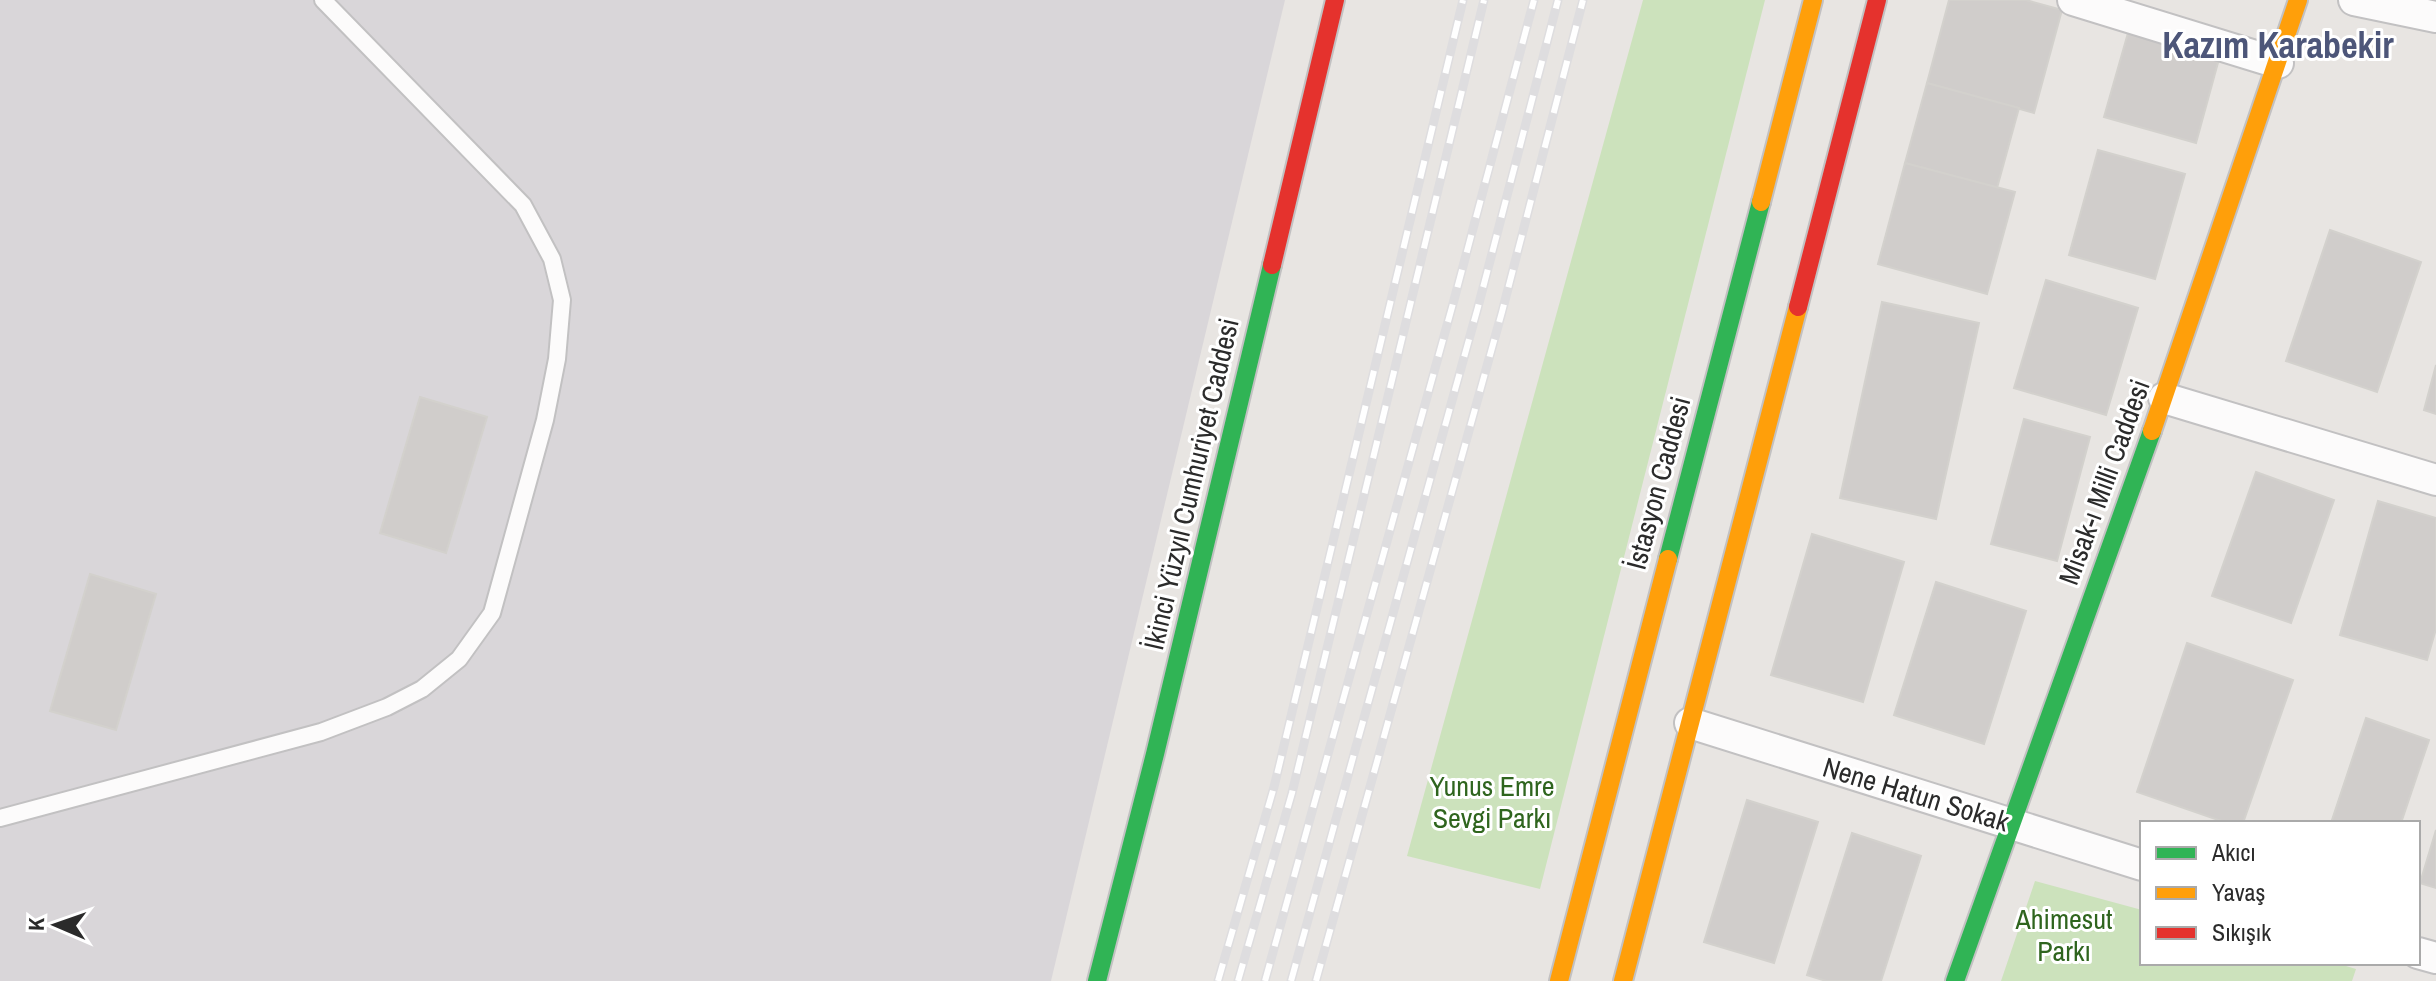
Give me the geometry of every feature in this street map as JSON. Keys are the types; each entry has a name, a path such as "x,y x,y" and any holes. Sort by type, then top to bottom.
{"main road":[{"name":"İkinci Yüzyıl Cumhuriyet Caddesi","path":"1097,981 1155,754 1335,0"},
{"name":"İstasyon Caddesi","path":"1559,981 1813,0"},
{"path":"1623,981 1877,0"},
{"name":"Misak-ı Milli Caddesi","path":"1955,981 2164,398 2298,0"}],"street":[{"path":"2073,0 2278,63"},
{"path":"2354,0 2436,17"},
{"path":"2164,398 2436,480"},
{"name":"Nene Hatun Sokak","path":"1690,723 2140,864"}],"lane":[{"path":"0,818 321,732 387,707 422,689 459,659 492,613 545,420 557,359 562,300 552,259 523,205 323,0"}],"shaded area":[{"path":"0,0 1285,0 1051,981 0,981"}],"green space":[{"name":"Yunus Emre Sevgi Parkı","path":"1643,0 1765,0 1540,889 1407,856"},
{"name":"Ahimesut Parkı","path":"2035,881 2140,909 2140,965 2343,965 2356,969 2352,981 2001,981"}],"building":[{"path":"1949,0 2026,0 2062,10 2034,113 1927,83"},
{"path":"2128,33 2219,59 2196,143 2104,117"},
{"path":"1927,83 2019,108 1997,188 1905,163"},
{"path":"2098,150 2185,174 2155,279 2069,255"},
{"path":"1905,163 2015,192 1987,294 1878,264"},
{"path":"2330,230 2421,262 2377,392 2286,361"},
{"path":"2046,280 2138,308 2106,415 2014,388"},
{"path":"1882,302 1979,323 1936,519 1840,498"},
{"path":"2436,365 2436,414 2424,410"},
{"path":"420,397 487,417 446,553 380,533"},
{"path":"2024,419 2090,437 2057,561 1991,544"},
{"path":"2256,472 2334,500 2291,623 2212,596"},
{"path":"2378,501 2436,518 2436,629 2427,660 2340,635"},
{"path":"1812,534 1904,562 1863,702 1771,675"},
{"path":"90,574 156,594 116,730 50,711"},
{"path":"1936,582 2026,611 1984,744 1894,715"},
{"path":"2187,643 2293,680 2244,821 2221,821 2137,792"},
{"path":"2366,718 2429,740 2402,821 2332,821"},
{"path":"1747,800 1818,822 1774,963 1704,942"},
{"path":"2436,830 2436,888 2420,883"},
{"path":"1852,833 1921,856 1881,981 1826,981 1807,975"}],"railway":[{"path":"1218,981 1274,787 1463,0"},
{"path":"1238,981 1292,793 1484,0"},
{"path":"1265,981 1534,0"},
{"path":"1291,981 1478,307 1558,0"},
{"path":"1316,981 1502,312 1583,0"}],"traffic: fast":[{"path":"1668,559 1761,202"},
{"path":"1097,981 1155,754 1272,265"},
{"path":"1955,981 2152,431"}],"traffic: slow":[{"path":"1761,202 1813,0"},
{"path":"2152,431 2298,0"},
{"path":"1623,981 1798,307"},
{"path":"1559,981 1668,559"}],"traffic: jam":[{"path":"1272,265 1335,0"},
{"path":"1798,307 1877,0"}],"district":[{"name":"Kazım Karabekir","path":"2278,45"}]}
